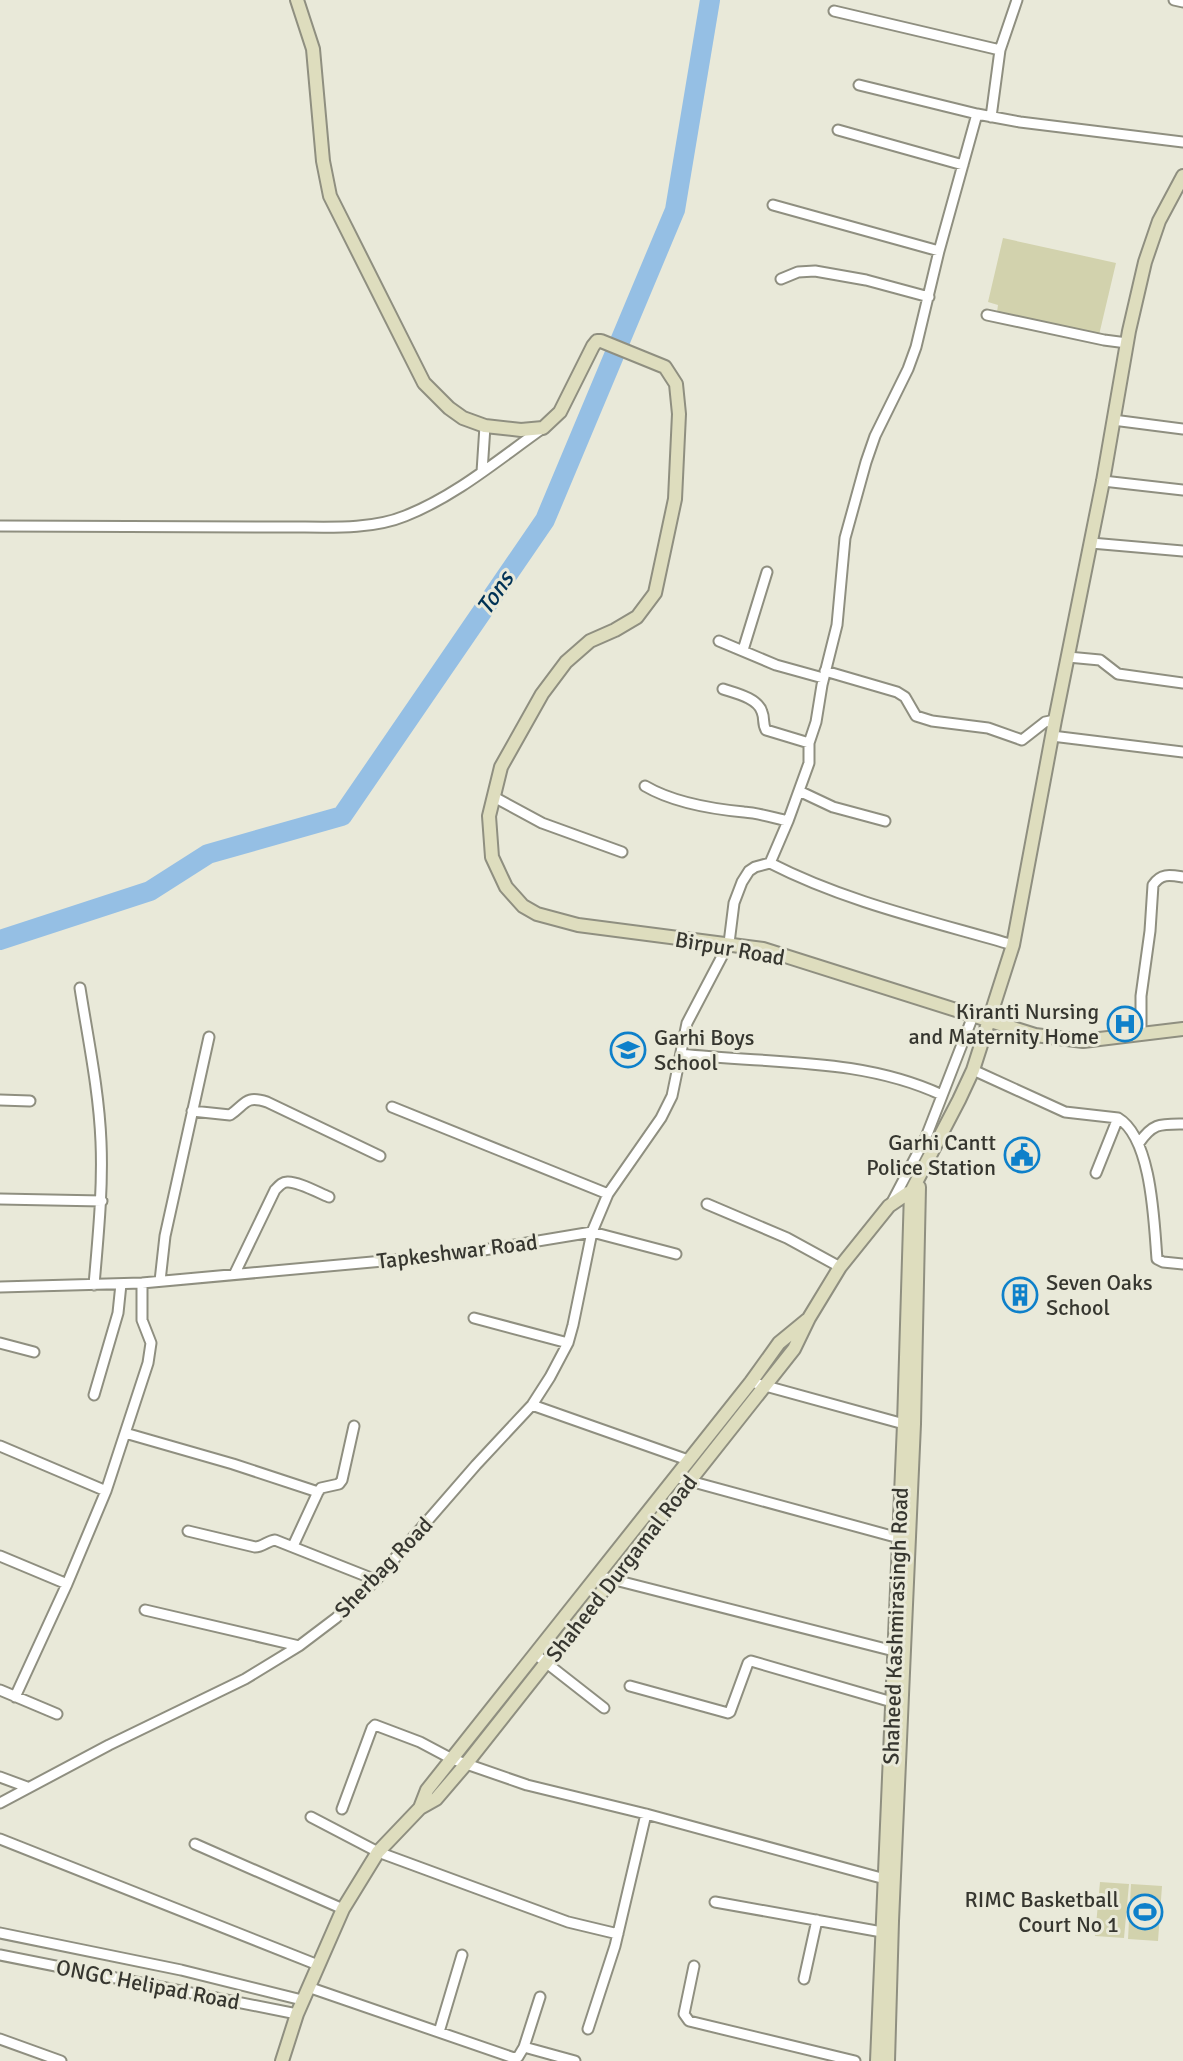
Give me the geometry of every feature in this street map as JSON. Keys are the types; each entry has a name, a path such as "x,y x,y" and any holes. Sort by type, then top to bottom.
{"street":[{"path":"297,0 313,49 323,161 330,196 424,383 463,418 485,426 521,430 543,428"},
{"path":"991,117 1000,50 1017,0"},
{"path":"1174,0 1183,2"},
{"path":"834,11 1000,50"},
{"path":"859,85 991,117 1183,142"},
{"path":"770,863 809,763 809,743 837,625 845,538 866,462 875,436 908,369 977,114"},
{"path":"838,130 963,165"},
{"path":"916,1188 973,1070 1013,945 1127,343 1145,262 1159,221 1183,176"},
{"path":"773,205 939,251"},
{"path":"781,279 798,272 815,271 866,280 929,297"},
{"path":"987,315 1127,343"},
{"path":"0,526 368,526 403,517 433,503 543,428 560,412 597,341 607,342 665,367 676,384 679,414 675,499 655,593 637,617 590,641 566,662 542,694 501,767 494,797 542,823 622,852"},
{"path":"1113,420 1183,429"},
{"path":"482,472 485,426"},
{"path":"1103,481 1183,490"},
{"path":"1091,543 1183,551"},
{"path":"743,650 767,572"},
{"path":"719,641 793,671 897,692 905,697 916,716 932,721 988,728 1022,740 1045,722 1055,720"},
{"path":"1068,657 1100,660 1118,674 1183,683"},
{"path":"723,689 757,704 763,712 766,730 809,743"},
{"path":"1052,736 1183,752"},
{"path":"645,786 701,806 788,821"},
{"path":"799,791 833,807 885,821"},
{"name":"Birpur Road","path":"494,797 489,816 492,857 506,887 523,906 537,914 578,925 763,949 1035,1035 1083,1041 1183,1029"},
{"path":"676,1254 592,1232 608,1194 661,1118 672,1096 687,1023 729,943 734,903 749,871 770,863 805,881 1013,945"},
{"path":"1141,1034 1141,996 1153,885 1165,875 1183,877"},
{"path":"80,988 101,1140 102,1201 94,1285"},
{"path":"891,1204 926,1137 973,1016"},
{"path":"160,1281 165,1236 209,1037"},
{"path":"681,1054 863,1070 918,1084 942,1095"},
{"path":"973,1070 1065,1112 1118,1118 1128,1127 1139,1143 1153,1204 1157,1259 1183,1264"},
{"path":"192,1111 230,1115 242,1103 255,1098 380,1156"},
{"path":"0,1100 30,1101"},
{"path":"392,1107 608,1194"},
{"path":"1096,1173 1118,1118"},
{"path":"1139,1143 1155,1125 1183,1124"},
{"path":"235,1273 275,1190 282,1184 298,1184 329,1197"},
{"name":"Shaheed Durgamal Road","path":"282,2061 302,2000 343,1909 378,1852 420,1808 436,1799 466,1764 794,1349 840,1267 891,1204 916,1188"},
{"name":"Shaheed Kashmirasingh Road","path":"877,2061 916,1188"},
{"name":"Shaheed Kashmirasingh Road","path":"888,2061 914,1424 916,1188"},
{"path":"0,1199 102,1201"},
{"path":"707,1204 787,1238 840,1267"},
{"name":"Tapkeshwar Road","path":"0,1287 142,1283 460,1254 592,1232"},
{"name":"Sherbag Road","path":"0,1803 184,1707 245,1679 299,1646 336,1618 376,1580 532,1405 550,1377 568,1343 592,1232"},
{"path":"15,1697 106,1491 148,1363 151,1343 142,1320 142,1283"},
{"path":"94,1395 118,1313 121,1284"},
{"path":"474,1318 568,1343"},
{"name":"Shaheed Durgamal Road","path":"420,1808 427,1790 779,1343 809,1318"},
{"path":"0,1343 34,1352"},
{"path":"751,1382 904,1424"},
{"path":"532,1405 688,1460"},
{"path":"293,1546 318,1492 342,1480 354,1426"},
{"path":"125,1433 318,1492"},
{"path":"0,1446 106,1491"},
{"path":"675,1477 899,1538"},
{"path":"188,1531 255,1547 275,1540 376,1580"},
{"path":"0,1556 67,1584"},
{"path":"597,1575 894,1651"},
{"path":"145,1610 299,1646"},
{"path":"535,1654 604,1708"},
{"path":"630,1686 728,1713 751,1661 892,1702"},
{"path":"0,1690 57,1714"},
{"path":"342,1809 375,1725 420,1742 452,1759 527,1785 885,1879"},
{"path":"0,1777 27,1787"},
{"path":"588,2029 618,1934 646,1814"},
{"path":"311,1817 378,1852 568,1922 618,1934"},
{"path":"0,1839 318,1965"},
{"path":"195,1844 343,1909"},
{"path":"715,1902 882,1932"},
{"path":"804,1979 817,1920"},
{"path":"0,1933 181,1970 302,2000"},
{"name":"ONGC Helipad Road","path":"0,1955 297,2014"},
{"path":"439,2032 462,1955"},
{"path":"694,1966 684,2014 689,2021 855,2061"},
{"path":"308,1987 514,2058 524,2047 540,1997"},
{"path":"0,2039 61,2061"},
{"path":"524,2047 575,2061"}],"green space":[{"path":"1003,238 1116,263 1099,335 997,312 998,305 988,302"},
{"path":"1100,1882 1129,1884 1124,1938 1095,1936"},
{"name":"RIMC Basketball Court No 1","path":"1131,1884 1162,1886 1158,1941 1128,1939"}],"waterway":[{"name":"Tons","path":"0,940 150,891 208,854 342,816 545,520 675,210 710,0"}],"place":[{"name":"Kiranti Nursing and Maternity Home","path":"1125,1024"},
{"name":"Garhi Boys School","path":"628,1050"},
{"name":"Garhi Cantt Police Station","path":"1022,1155"},
{"name":"Seven Oaks School","path":"1020,1295"},
{"name":"RIMC Basketball Court No 1","path":"1145,1912"}]}
